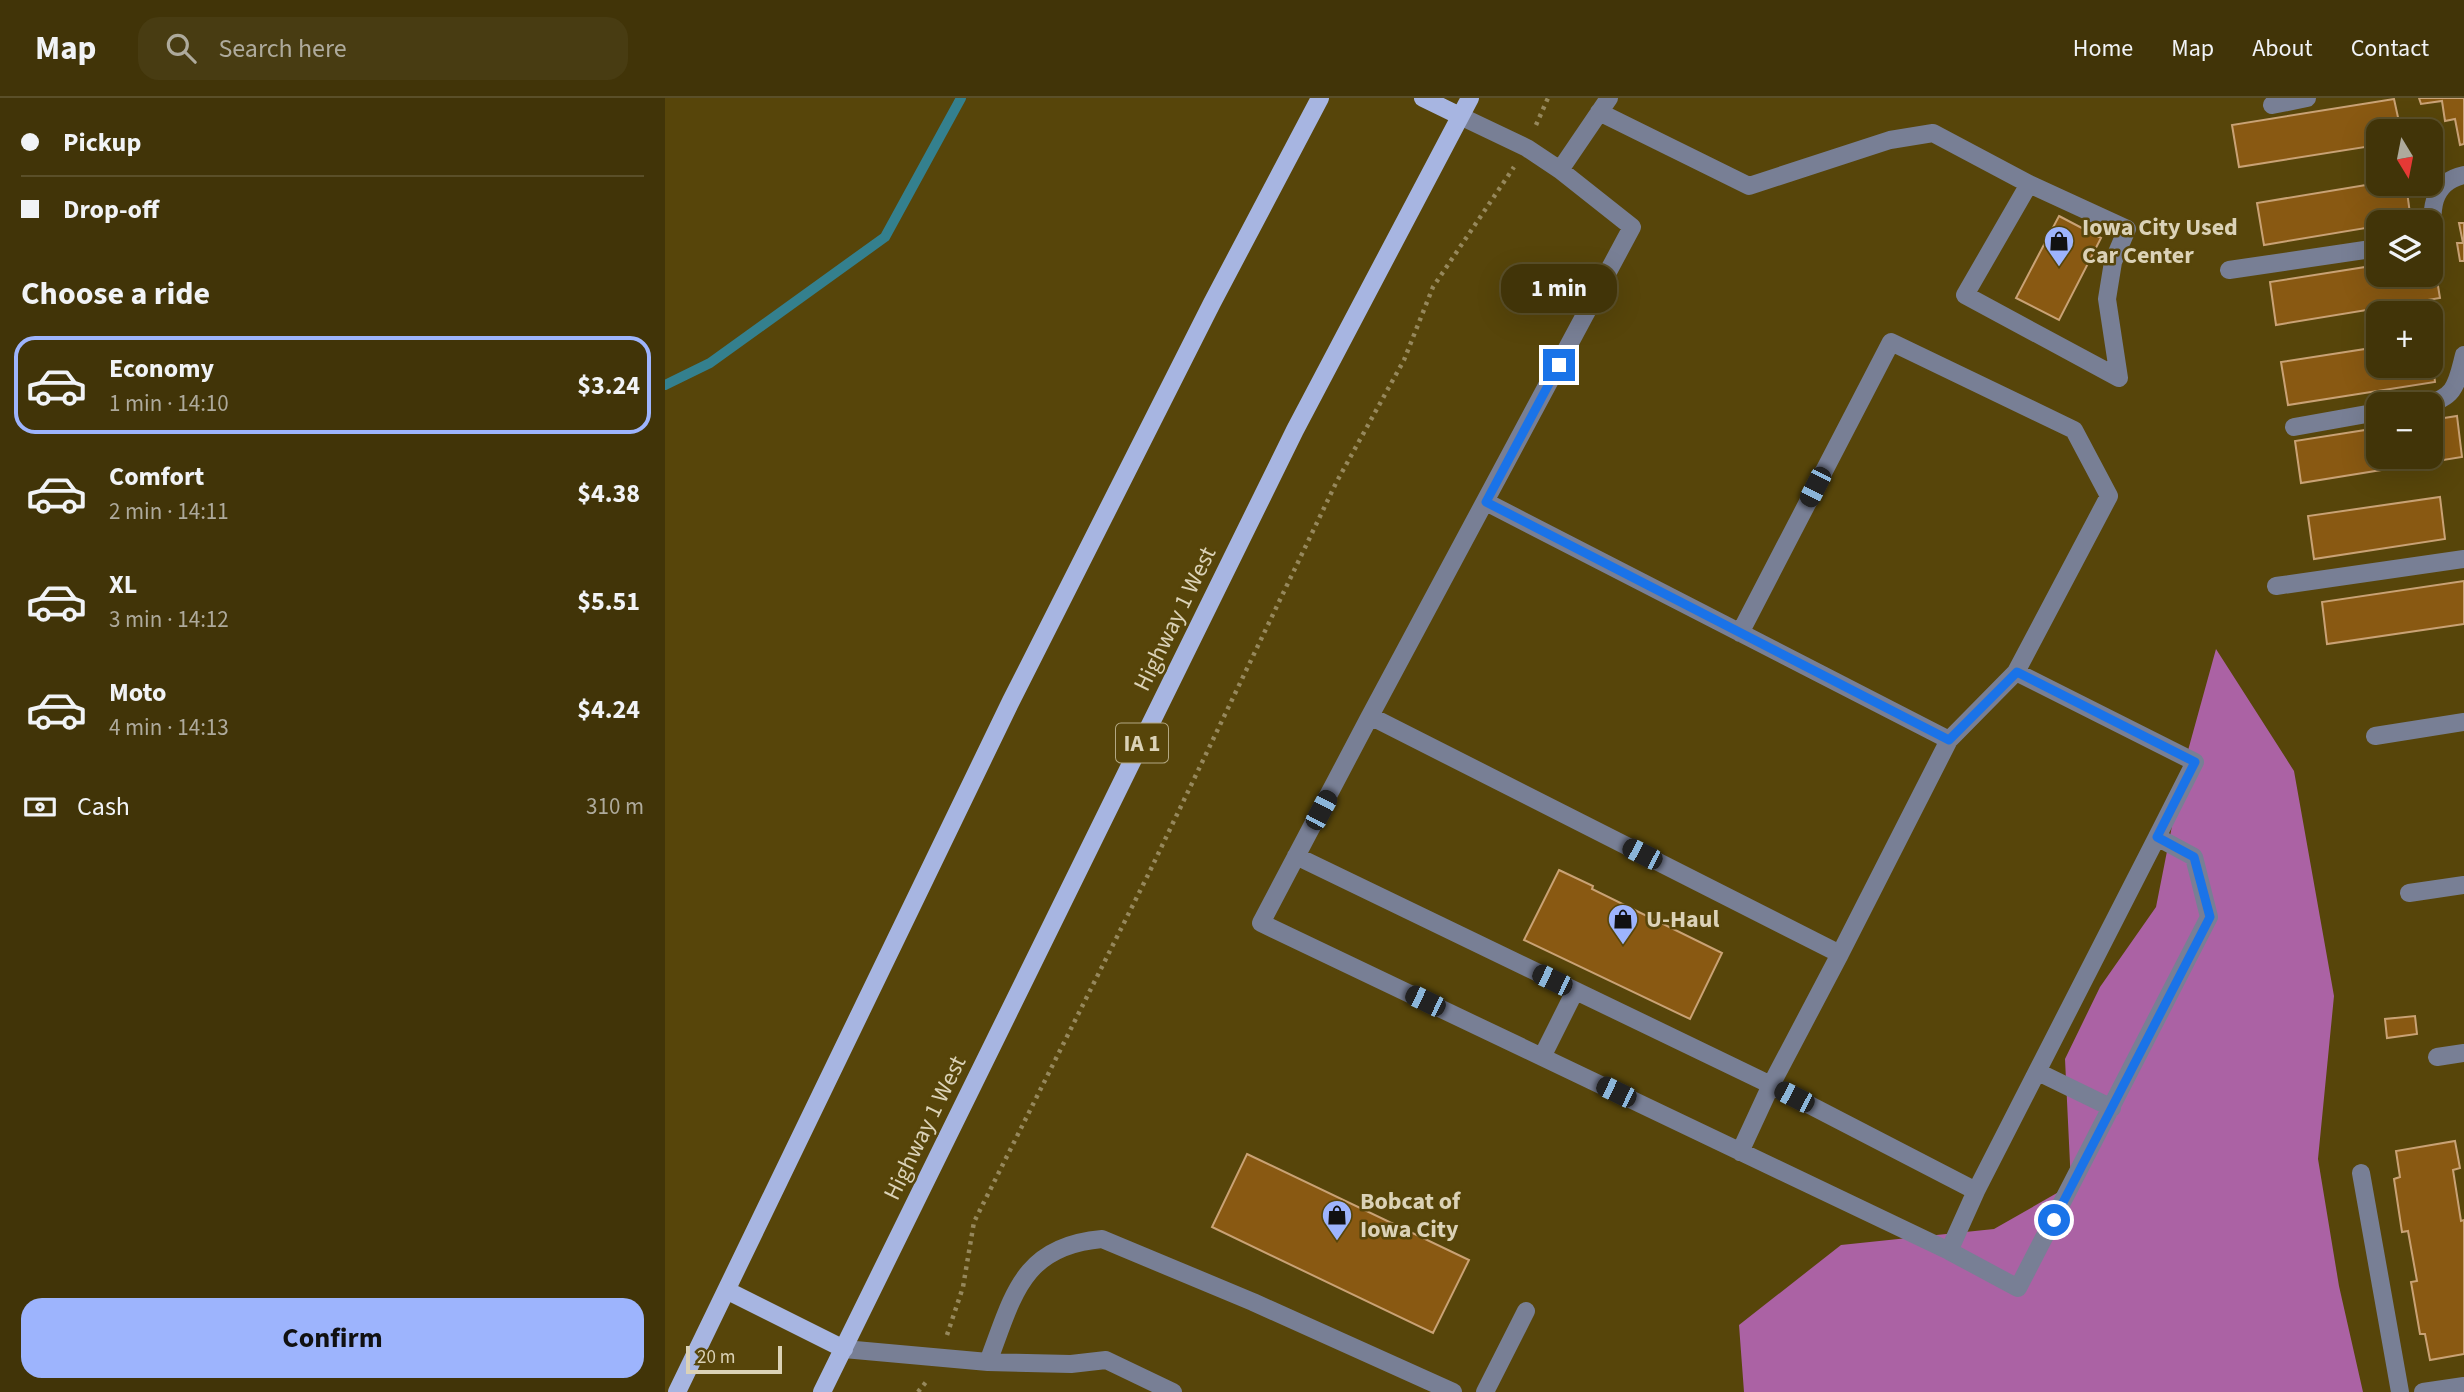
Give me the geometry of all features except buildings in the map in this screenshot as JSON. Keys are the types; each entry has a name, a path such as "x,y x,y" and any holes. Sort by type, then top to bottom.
{"main road":[{"path":"677,1392 1011,701 1212,303 1320,98"},
{"path":"1423,98 1460,116"},
{"name":"Highway 1 West","path":"823,1392 1295,430 1470,98"},
{"path":"728,1291 844,1349"}],"lane":[{"path":"2272,104 2307,98"},
{"path":"1560,170 1604,105 1749,186 1890,141 1933,133 2029,184 2127,229 2113,262 2107,299 2119,378 1965,295 2029,184"},
{"path":"1460,116 1527,148 1560,170 1632,227 1261,923 1948,1251 2018,1288 2210,917 2194,857 2157,837"},
{"path":"2432,210 2436,195 2446,184 2464,176"},
{"path":"2229,270 2366,250"},
{"path":"1740,633 1891,342 2074,430 2109,496 2017,672 1949,740 1740,1152"},
{"path":"2443,399 2455,387 2464,355"},
{"path":"2294,427 2366,414"},
{"path":"1486,502 1949,740"},
{"path":"2276,586 2464,559"},
{"path":"1948,1251 2195,762 2017,672"},
{"path":"1370,716 1840,954"},
{"path":"2375,736 2464,722"},
{"path":"1297,856 1772,1085 1976,1191"},
{"path":"2409,893 2464,885"},
{"path":"1542,1057 1575,991"},
{"path":"2437,1057 2464,1053"},
{"path":"2038,1072 2112,1108"},
{"path":"2361,1173 2400,1392"},
{"path":"988,1362 1016,1289 1037,1261 1077,1241 1102,1238 1453,1392"},
{"path":"1485,1392 1526,1311"},
{"path":"844,1349 988,1362 1071,1364 1106,1360 1173,1392"},
{"path":"2423,1392 2464,1386"}],"path":[{"path":"919,1392 927,1381 964,1287 974,1222 1148,875 1336,483 1404,360 1433,287 1527,148 1549,98"}],"shaded area":[{"path":"2216,649 2294,771 2334,996 2318,1159 2339,1286 2363,1392 1744,1392 1739,1325 1841,1245 1994,1229 2071,1185 2065,1059 2100,987 2156,907 2184,765"}],"waterway":[{"path":"665,385 710,363 885,237 961,98"}],"place":[{"name":"Iowa City Used Car Center","path":"2059,268"},
{"name":"U-Haul","path":"1623,946"},
{"name":"Bobcat of Iowa City","path":"1337,1242"}],"route":[{"path":"1559,365 1486,502 1949,740 2017,672 2195,762 2157,837 2194,857 2210,917 2054,1220"}]}
